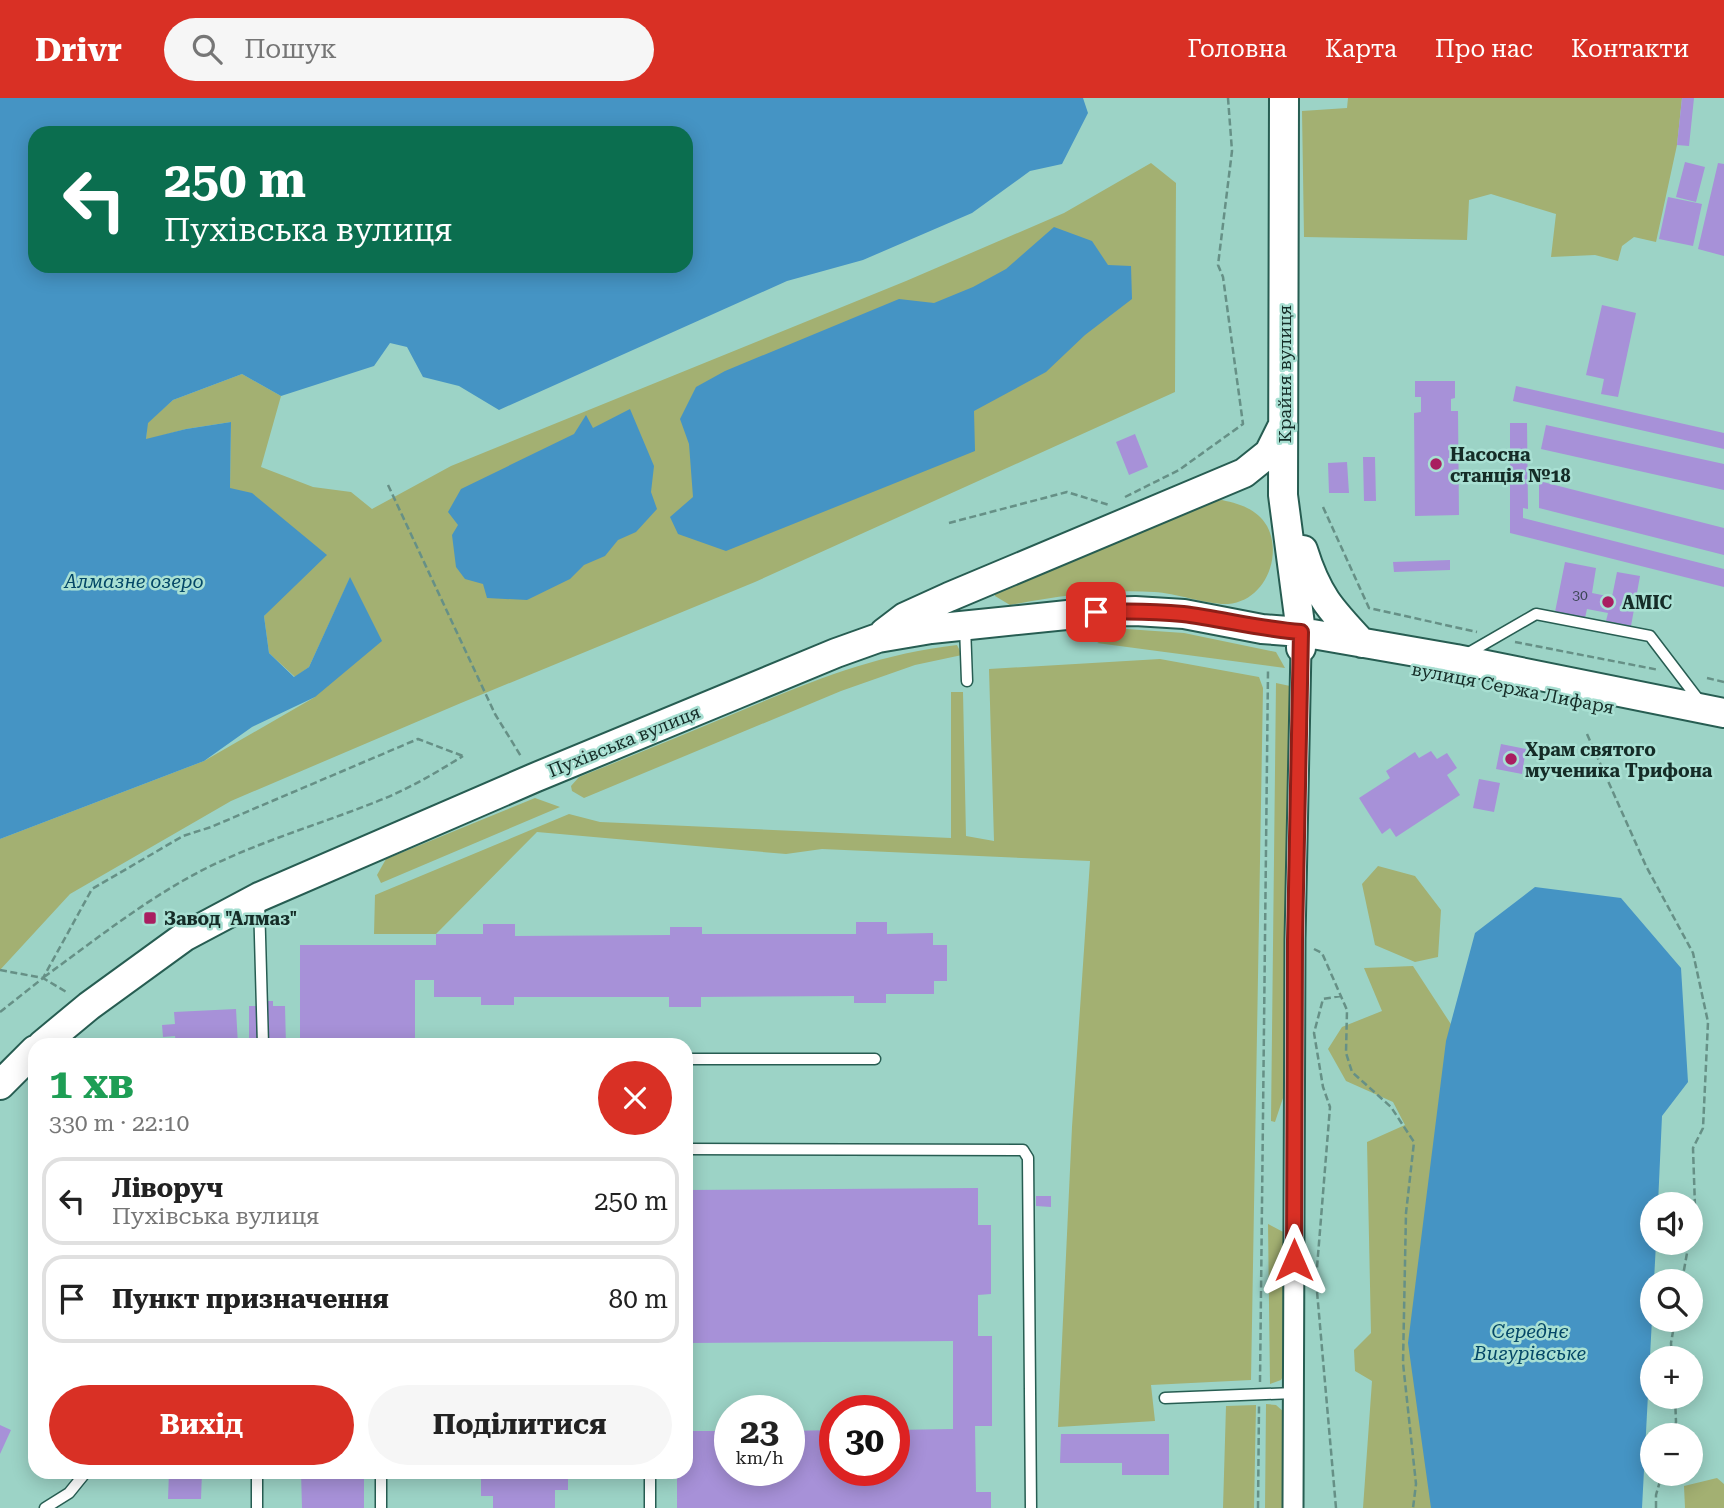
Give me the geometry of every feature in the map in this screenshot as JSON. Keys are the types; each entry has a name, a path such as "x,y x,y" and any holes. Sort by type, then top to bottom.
{"street":[{"name":"Крайня вулиця","path":"1284,98 1283,495 1301,640"},
{"path":"877,638 905,617 949,597 1244,473 1269,453 1284,425"},
{"path":"1283,495 1313,582 1322,598 1362,643"},
{"name":"Пухівська вулиця","path":"50,1038 89,1006 184,937 259,897 534,778 877,638 1096,612 1135,611 1184,614 1262,629 1301,640"},
{"path":"1293,1508 1295,940 1301,640"},
{"name":"вулиця Сержа Лифаря","path":"1301,640 1362,643 1456,659 1714,712"},
{"name":"вулиця Сержа Лифаря","path":"1301,640 1359,658 1724,730"},
{"path":"0,1085 28,1057"}],"lane":[{"path":"1456,659 1536,614 1650,636 1714,712"},
{"path":"965,626 967,681"},
{"path":"259,897 263,1038"},
{"path":"693,1059 875,1059"},
{"path":"693,1149 1023,1150 1028,1158 1031,1508"},
{"path":"1165,1398 1294,1393"},
{"path":"45,1508 69,1493 80,1479"},
{"path":"257,1479 257,1508"},
{"path":"381,1479 381,1508"},
{"path":"650,1479 650,1508"}],"path":[{"path":"1120,499 1179,470 1243,424 1223,277 1218,265 1232,151 1228,98"},
{"path":"388,485 495,714 534,778"},
{"path":"950,523 1067,492 1108,505"},
{"path":"1323,507 1369,608 1483,633"},
{"path":"1515,642 1666,671"},
{"path":"1258,1508 1268,671"},
{"path":"1707,678 1724,682"},
{"path":"1587,734 1646,866 1693,953 1696,964 1708,1022 1703,1128 1693,1148 1694,1192"},
{"path":"0,1012 123,920 187,879 227,858 397,793 463,756 418,739 211,827 183,836 92,889 43,978"},
{"path":"1295,940 1322,953 1341,996 1347,1010 1346,1053 1352,1072 1391,1107 1414,1142 1406,1213 1403,1363 1416,1485 1413,1508"},
{"path":"0,970 43,978 89,1006"},
{"path":"1336,1508 1316,1280 1330,1107 1323,1087 1314,1033 1323,999 1341,996"},
{"path":"1656,1508 1659,1486"}],"green space":[{"path":"1348,98 1682,98 1677,145 1656,242 1634,237 1622,246 1618,261 1595,255 1551,257 1556,214 1491,194 1469,200 1467,240 1304,237 1302,111 1347,108"},
{"path":"1151,163 1176,183 1175,392 755,582 231,801 70,894 0,970 0,839 204,761 315,697 350,578 309,667 295,677 269,653 264,616 277,602 230,488 231,422 186,429 146,440 147,423 173,400 242,374 281,396 261,467 313,487 351,492 372,509 451,466 906,281 1064,213"},
{"path":"1222,500 1253,511 1267,526 1271,538 1273,550 1267,575 1252,595 1241,601 1220,604 1163,593 1118,591 1010,605 995,596 995,590 1205,503"},
{"path":"1126,629 1184,633 1276,652 1285,668 1097,643"},
{"path":"957,645 962,655 915,665 841,691 584,798 572,791 571,786 579,777 845,670 899,655"},
{"path":"1160,659 1259,677 1263,688 1251,1380 1151,1385 1155,1421 1058,1427 1072,1127 1090,861 822,849 786,854 537,832 436,934 374,934 375,895 569,814 600,822 951,838 951,692 963,692 966,836 994,841 989,669"},
{"path":"1276,683 1290,686 1287,1086 1275,1122 1271,1121"},
{"path":"535,798 560,807 381,883 377,875 386,859"},
{"path":"1378,866 1415,876 1441,910 1438,957 1415,962 1375,945 1362,884"},
{"path":"1413,966 1458,1035 1446,1508 1363,1508 1372,1381 1355,1371 1354,1350 1371,1333 1367,1142 1405,1125 1393,1102 1346,1081 1328,1049 1342,1027 1382,1011 1364,968"},
{"path":"1268,1224 1287,1234 1288,1367 1281,1380 1270,1384"},
{"path":"1266,1404 1276,1405 1285,1413 1288,1508 1265,1508"},
{"path":"1256,1405 1254,1508 1223,1508 1226,1406"},
{"path":"1717,1478 1724,1484 1724,1508 1685,1508 1684,1486 1703,1486 1703,1481"}],"water":[{"name":"Алмазне озеро","path":"0,98 1083,98 1088,113 1062,164 1030,171 972,213 863,260 787,281 499,410 459,386 423,377 407,347 390,343 374,366 281,396 242,374 173,400 148,423 146,439 231,422 230,488 252,493 327,555 264,616 269,653 294,677 309,667 350,577 382,641 315,697 252,727 204,761 0,839"},
{"path":"1054,227 1092,241 1108,265 1131,266 1132,299 1085,335 1046,372 974,411 975,451 726,551 678,534 670,517 693,497 689,444 680,419 696,387 725,371 899,299 934,303 973,287 1006,269"},
{"path":"630,409 654,466 651,492 657,509 636,532 618,540 605,556 584,565 570,579 527,600 487,598 483,584 465,579 456,567 452,535 458,525 448,512 461,489 574,434 586,415 593,428"},
{"name":"Середнє Вигурівське","path":"1535,887 1621,898 1681,968 1688,1082 1662,1116 1659,1192 1640,1192 1640,1255 1655,1255 1655,1269 1640,1269 1640,1332 1651,1332 1651,1346 1640,1346 1640,1409 1647,1409 1646,1423 1640,1423 1642,1508 1431,1508 1408,1343 1446,1041 1475,933"}],"building":[{"path":"1682,98 1694,98 1689,146 1677,145"},
{"path":"1685,162 1705,167 1696,202 1676,197"},
{"path":"1718,163 1724,164 1724,256 1698,249"},
{"path":"1668,197 1702,204 1693,246 1659,239"},
{"path":"1602,305 1636,313 1618,397 1601,394 1604,379 1586,375"},
{"name":"Насосна станція №18","path":"1415,381 1455,381 1455,398 1451,399 1451,411 1458,411 1459,515 1415,516 1414,413 1421,412 1421,397 1415,397"},
{"path":"1516,386 1724,433 1724,449 1513,401"},
{"path":"1510,423 1527,423 1528,509 1523,508 1523,518 1724,569 1724,587 1510,533"},
{"path":"1546,425 1724,464 1724,490 1541,449"},
{"path":"1135,434 1148,467 1129,475 1116,442"},
{"path":"1363,457 1375,457 1376,501 1364,501"},
{"path":"1347,462 1349,493 1329,493 1328,463"},
{"path":"1539,481 1724,528 1724,555 1539,508"},
{"path":"1450,560 1450,570 1394,572 1393,562"},
{"path":"1565,562 1596,568 1592,593 1612,597 1617,572 1640,576 1631,626 1606,621 1608,613 1587,609 1585,618 1555,612"},
{"name":"Храм святого мученика Трифона","path":"1501,744 1526,749 1522,774 1496,769"},
{"path":"1431,751 1437,759 1447,753 1457,768 1447,775 1460,795 1396,837 1390,828 1382,834 1359,798 1390,778 1386,771 1415,752 1419,758"},
{"path":"1479,779 1500,783 1494,812 1473,808"},
{"path":"856,922 887,922 887,934 933,933 933,945 947,945 947,981 934,981 934,994 886,994 886,1003 854,1003 854,996 701,997 701,1007 669,1007 669,997 514,997 514,1005 481,1005 481,997 434,997 434,980 415,980 415,1038 300,1038 300,945 436,945 436,934 483,934 483,924 515,924 515,936 670,935 670,927 702,927 702,934 856,934"},
{"path":"261,1001 273,1001 273,1006 285,1006 286,1038 249,1038 249,1006 261,1006"},
{"path":"236,1009 238,1038 163,1037 162,1025 175,1024 174,1012"},
{"path":"978,1188 978,1225 991,1225 991,1294 978,1295 978,1336 992,1336 992,1426 975,1426 976,1492 991,1492 991,1508 677,1508 677,1479 693,1479 693,1431 714,1431 714,1486 805,1486 805,1431 819,1430 819,1486 910,1486 910,1430 953,1429 953,1341 693,1343 693,1190"},
{"path":"1036,1196 1051,1196 1051,1207 1036,1206"},
{"path":"0,1425 11,1430 0,1454"},
{"path":"1061,1434 1169,1434 1169,1475 1122,1475 1122,1463 1060,1463"},
{"path":"169,1479 202,1479 201,1499 168,1499"},
{"path":"301,1479 364,1479 364,1508 302,1508"},
{"path":"481,1479 568,1479 568,1490 555,1490 555,1508 493,1508 493,1496 481,1496"}],"place":[{"name":"Насосна станція №18","path":"1436,464"},
{"name":"AMIC","path":"1608,602"},
{"name":"Храм святого мученика Трифона","path":"1511,759"},
{"name":"Завод \"Алмаз\"","path":"150,918"}],"route":[{"path":"1096,612 1184,614 1262,629 1301,632 1295,940 1294,1260"}]}
